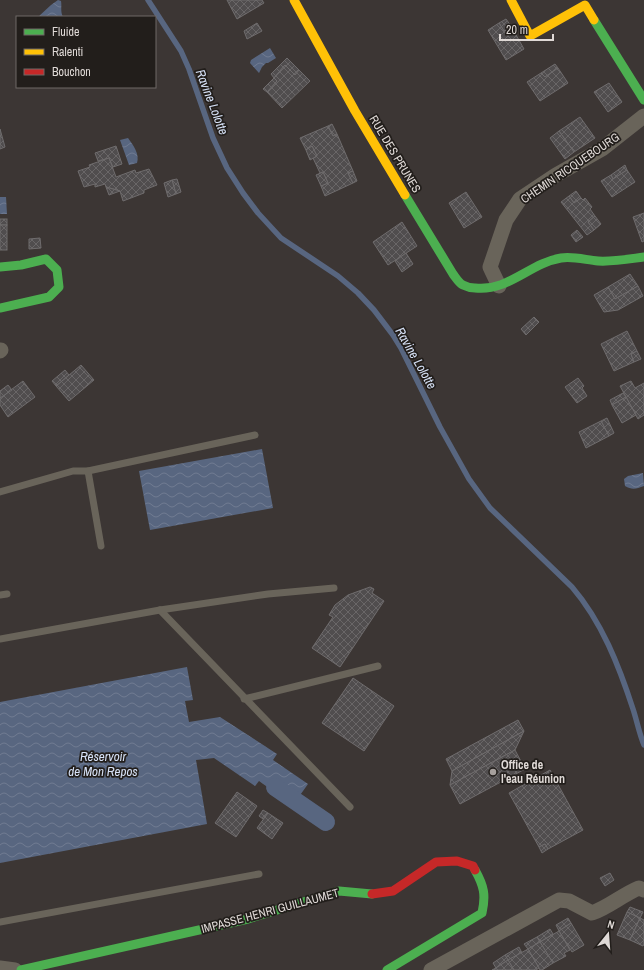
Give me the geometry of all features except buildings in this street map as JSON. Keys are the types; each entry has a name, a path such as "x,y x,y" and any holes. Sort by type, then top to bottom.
{"street":[{"name":"RUE DES PRUNES","path":"294,0 355,111 453,274 463,285 478,289 499,286"},
{"path":"511,0 530,36 585,5 644,100"},
{"name":"CHEMIN RICQUEBOURG","path":"499,286 490,267 506,220 520,199 556,175 602,148 644,116"},
{"path":"499,286 547,262 560,258 572,257 605,261 641,262"},
{"path":"0,267 46,260 57,270 59,287 49,296 0,308"},
{"name":"IMPASSE HENRI GUILLAUMET","path":"21,970 248,919 338,890 369,894 392,891 436,862 457,861 473,866 483,883 486,897 482,913 387,970"},
{"path":"431,970 559,900 568,901 592,913 602,910 628,893 639,888 644,890"},
{"path":"0,968 15,970"}],"lane":[{"path":"0,492 73,471 88,470 255,435"},
{"path":"88,470 101,546"},
{"path":"0,639 160,610 268,594 334,588"},
{"path":"160,610 244,699 350,807"},
{"path":"244,699 378,666"},
{"path":"0,922 259,874"}],"water":[{"path":"58,0 61,1 63,16 39,16"},
{"path":"270,48 276,58 266,63 259,73 250,63 251,60"},
{"path":"128,138 138,156 137,163 129,165 120,140"},
{"path":"0,197 6,197 7,214 0,214"},
{"path":"262,449 273,508 150,530 139,471"},
{"path":"643,473 644,486 634,489 625,486 624,479 628,476"},
{"name":"Réservoir de Mon Repos","path":"187,667 193,700 185,701 189,722 220,717 277,754 273,760 308,784 293,805 259,781 255,786 214,758 196,760 207,824 0,863 0,702"}],"waterway":[{"name":"Ravine Lolotte","path":"148,0 181,51 189,69 213,138 227,168 243,193 258,213 281,238 338,276 358,293 374,310 401,348 440,427 469,479 490,508 572,587 583,601 601,630 615,661 628,693 644,745"},
{"path":"275,787 326,822"}],"traffic: fast":[{"path":"594,20 644,100"},
{"path":"405,195 453,274 465,286 474,288 498,286 509,282 539,265 561,258 604,261 644,257"},
{"path":"0,267 21,265 46,259 57,270 59,287 49,297 0,308"},
{"path":"387,970 482,913 484,896 475,870"},
{"path":"21,970 248,919 339,891 372,894"}],"traffic: slow":[{"path":"294,0 355,111 405,195"},
{"path":"511,0 530,36 585,5 594,20"}],"traffic: jam":[{"path":"372,894 393,891 436,862 457,861 473,866 475,870"}],"place":[{"name":"Office de l'eau Réunion","path":"493,772"}]}
